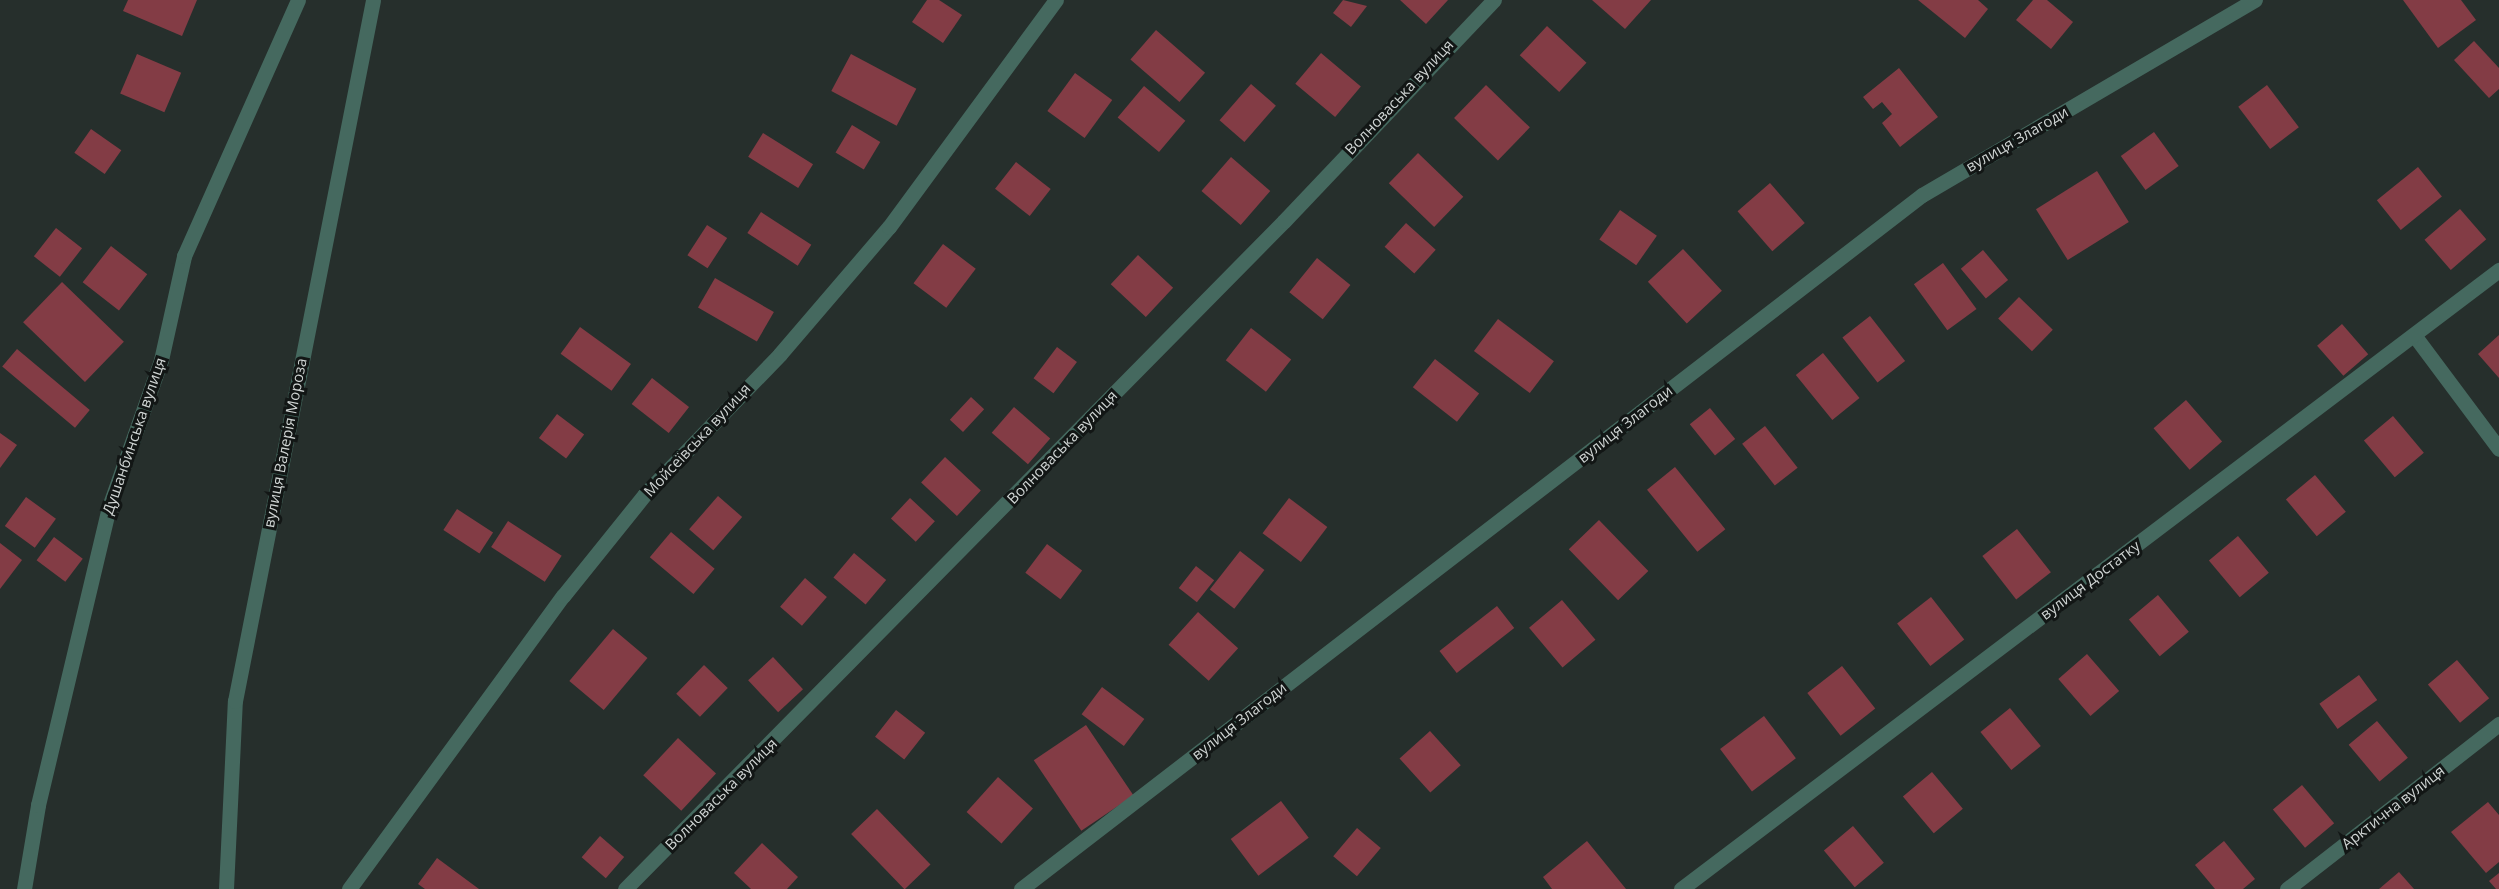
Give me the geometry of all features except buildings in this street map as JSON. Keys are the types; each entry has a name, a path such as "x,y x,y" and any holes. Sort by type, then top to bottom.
{"street":[{"name":"Душанбинська вулиця","path":"24,889 38,805 108,507 161,360 184,256 298,0"},
{"name":"вулиця Валерія Мороза","path":"226,889 235,701 374,0"},
{"name":"Мойсеївська вулиця","path":"349,889 563,596 645,494 780,354 889,227 1056,0"},
{"name":"Волноваська вулиця","path":"625,889 1284,221 1494,0"},
{"name":"вулиця Злагоди","path":"1021,889 1922,195 2255,0"},
{"name":"вулиця Достатку","path":"1681,889 2499,270"},
{"path":"2414,335 2499,449"},
{"name":"Арктична вулиця","path":"2287,889 2499,724"}]}
